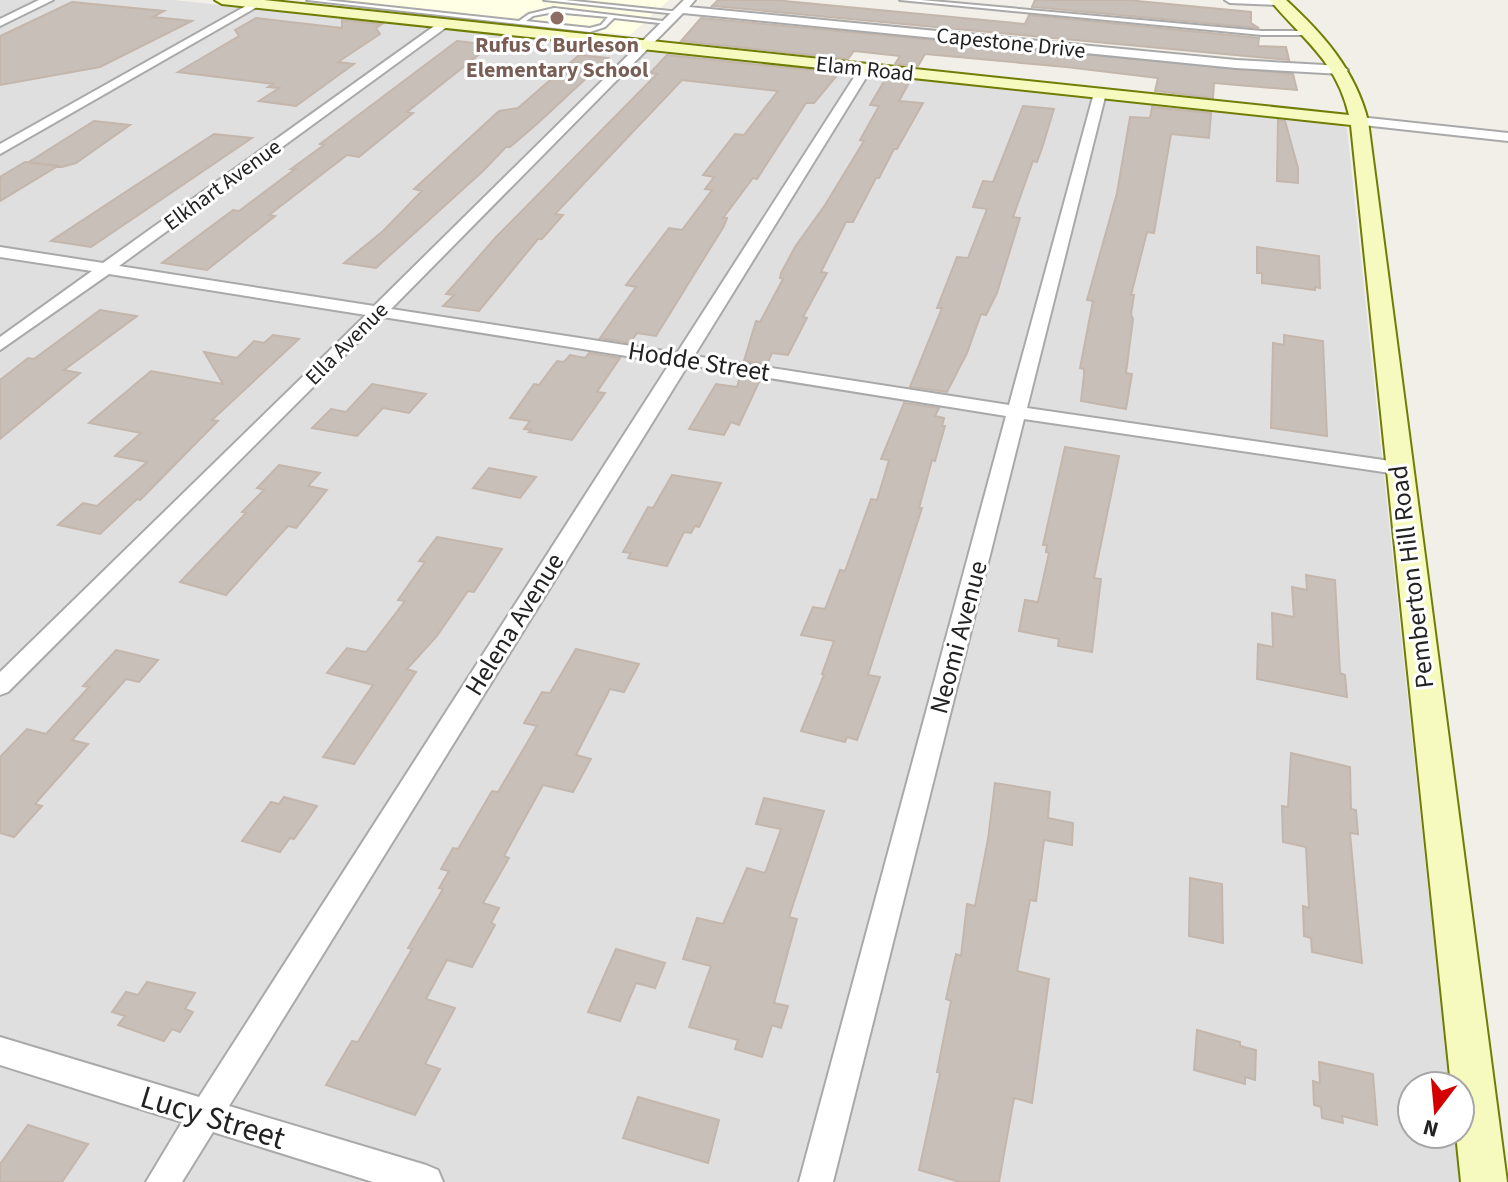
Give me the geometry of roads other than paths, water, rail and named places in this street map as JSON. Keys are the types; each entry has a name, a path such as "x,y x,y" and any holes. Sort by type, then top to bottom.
{"street":[{"path":"0,23 48,0"},
{"name":"Elam Road","path":"222,0 444,24 516,27 647,45 1508,137"},
{"path":"1230,0 1278,1"},
{"name":"Pemberton Hill Road","path":"1278,1 1313,33 1342,70 1359,121 1397,468 1484,1182"},
{"path":"0,150 268,3"},
{"name":"Ella Avenue","path":"0,686 679,11"},
{"name":"Capestone Drive","path":"679,11 1220,62 1342,70"},
{"name":"Elkhart Avenue","path":"0,345 444,24"},
{"name":"Helena Avenue","path":"163,1182 866,68"},
{"name":"Neomi Avenue","path":"816,1182 1100,93"},
{"name":"Hodde Street","path":"0,252 1017,412 1397,468"},
{"name":"Lucy Street","path":"0,1051 426,1182"}],"lane":[{"path":"310,0 516,27 590,30 603,26 613,16"},
{"path":"547,0 679,11"},
{"path":"903,0 1262,33 1313,33"},
{"path":"516,27 531,15 554,10 613,16 679,11"}],"place":[{"name":"Rufus C Burleson Elementary School","path":"557,18"}]}
